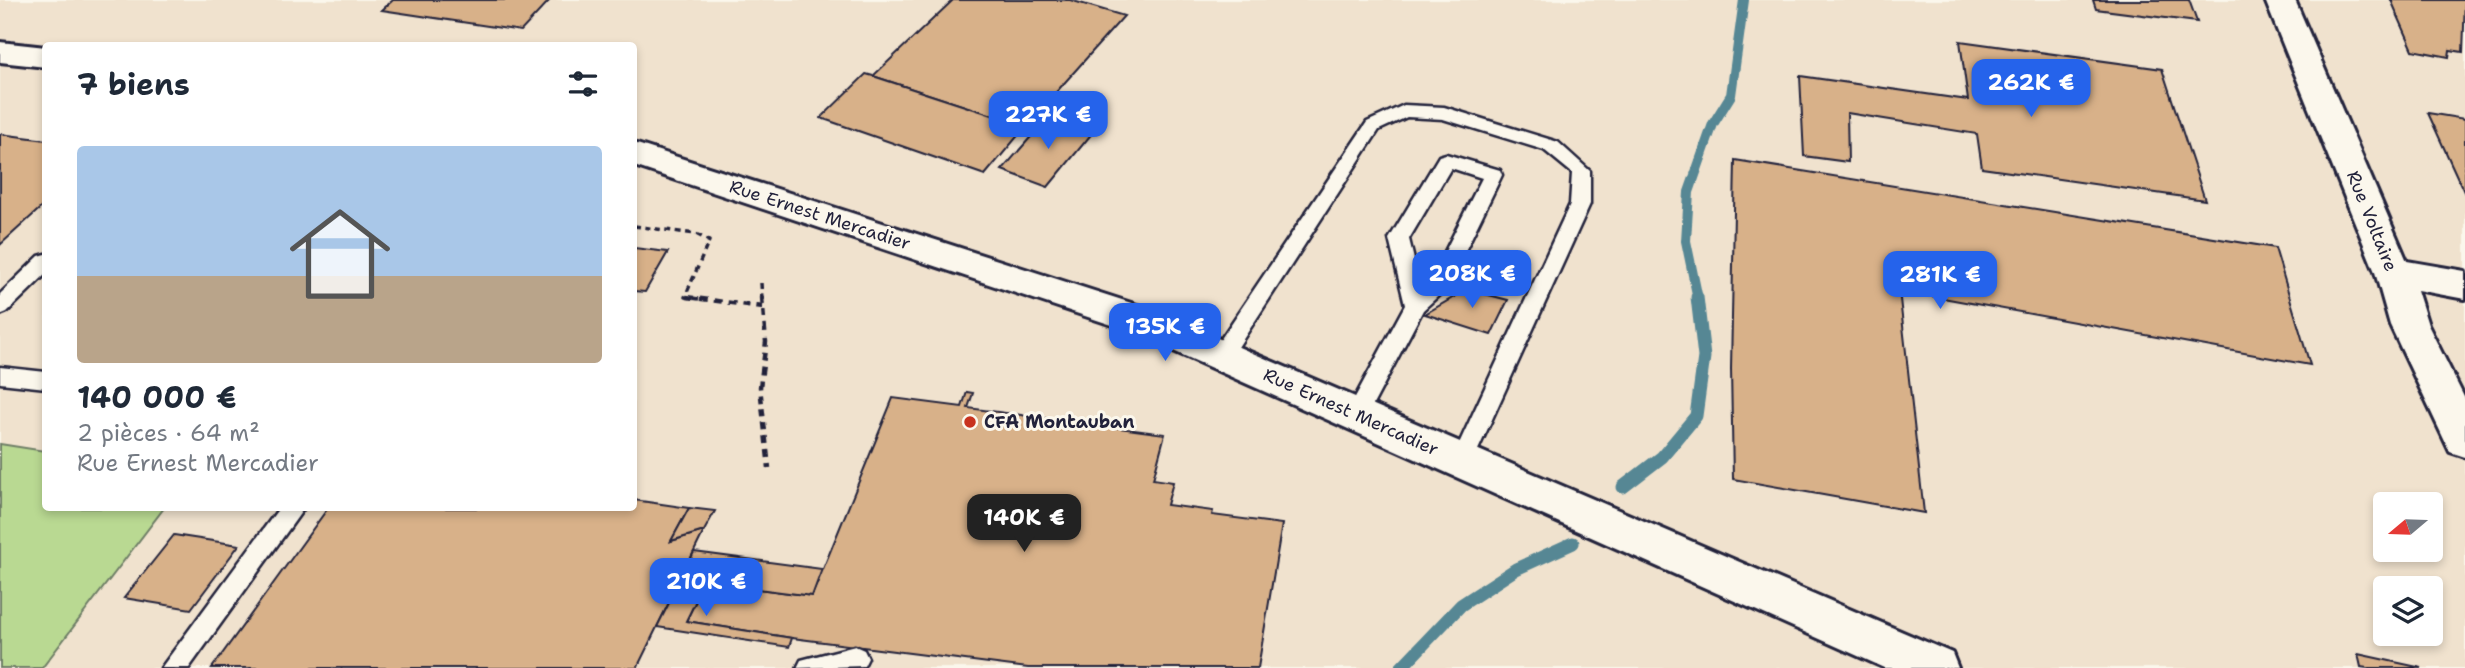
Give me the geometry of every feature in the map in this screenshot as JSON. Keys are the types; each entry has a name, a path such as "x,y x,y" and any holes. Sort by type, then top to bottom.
{"street":[{"name":"Rue Voltaire","path":"2280,0 2393,272 2409,325 2465,440"},
{"path":"0,52 42,57"},
{"name":"Rue Ernest Mercadier","path":"637,155 1137,319 1935,668"},
{"path":"2393,272 2465,285"}],"lane":[{"path":"1221,355 1373,126 1404,111 1444,113 1551,146 1581,171 1580,204 1462,461"},
{"path":"1357,414 1415,305 1437,288 1452,251 1493,175 1446,160 1399,239 1415,305"},
{"path":"0,307 42,265"},
{"path":"0,375 42,380"},
{"path":"174,668 290,511"},
{"path":"810,668 855,658"}],"path":[{"path":"637,226 696,234 709,241 685,297 763,307"},
{"path":"761,283 766,342 760,387 769,468"}],"shaded area":[{"path":"0,0 2465,0 2465,668 0,668"}],"green space":[{"path":"0,444 42,451 42,511 162,511 42,668 0,668"}],"building":[{"path":"393,0 550,0 521,31 382,10"},
{"path":"953,0 1070,0 1124,16 1026,126 873,76"},
{"path":"2093,0 2189,0 2197,22 2096,9"},
{"path":"2391,0 2465,0 2463,52 2450,50 2449,57 2413,50"},
{"path":"1960,41 2162,69 2205,200 1982,168 1977,134 1847,113 1848,162 1804,156 1800,76 1968,100"},
{"path":"866,74 1026,126 985,175 821,118"},
{"path":"2428,113 2465,119 2465,194"},
{"path":"1049,116 1094,131 1048,187 1002,170"},
{"path":"0,134 42,139 42,207 0,245"},
{"path":"1735,160 2275,248 2310,365 1899,290 1924,513 1733,479 1731,369"},
{"path":"637,248 668,252 645,292 637,291"},
{"path":"1475,285 1485,294 1508,300 1491,335 1425,314"},
{"path":"967,392 973,393 968,408 1165,434 1153,479 1173,482 1167,505 1213,511 1212,515 1282,524 1258,668 1028,668 792,638 686,621 705,582 812,596 893,398 962,407"},
{"path":"637,500 689,508 671,541 704,531 637,668 212,668 326,511 637,511"},
{"path":"689,508 715,511 704,531 671,541"},
{"path":"174,535 239,545 191,609 124,598"},
{"path":"694,552 822,569 812,596 681,579"},
{"path":"681,579 705,582 686,621 792,638 789,647 657,627"},
{"path":"2358,654 2422,668 2361,667"}],"waterway":[{"path":"1698,299 1686,241 1689,192 1713,124 1731,95 1744,0"},
{"path":"1623,487 1662,457 1696,416 1704,357 1697,297"},
{"path":"1401,668 1461,605 1516,569 1573,543"}],"place":[{"name":"CFA Montauban","path":"970,422"}]}
